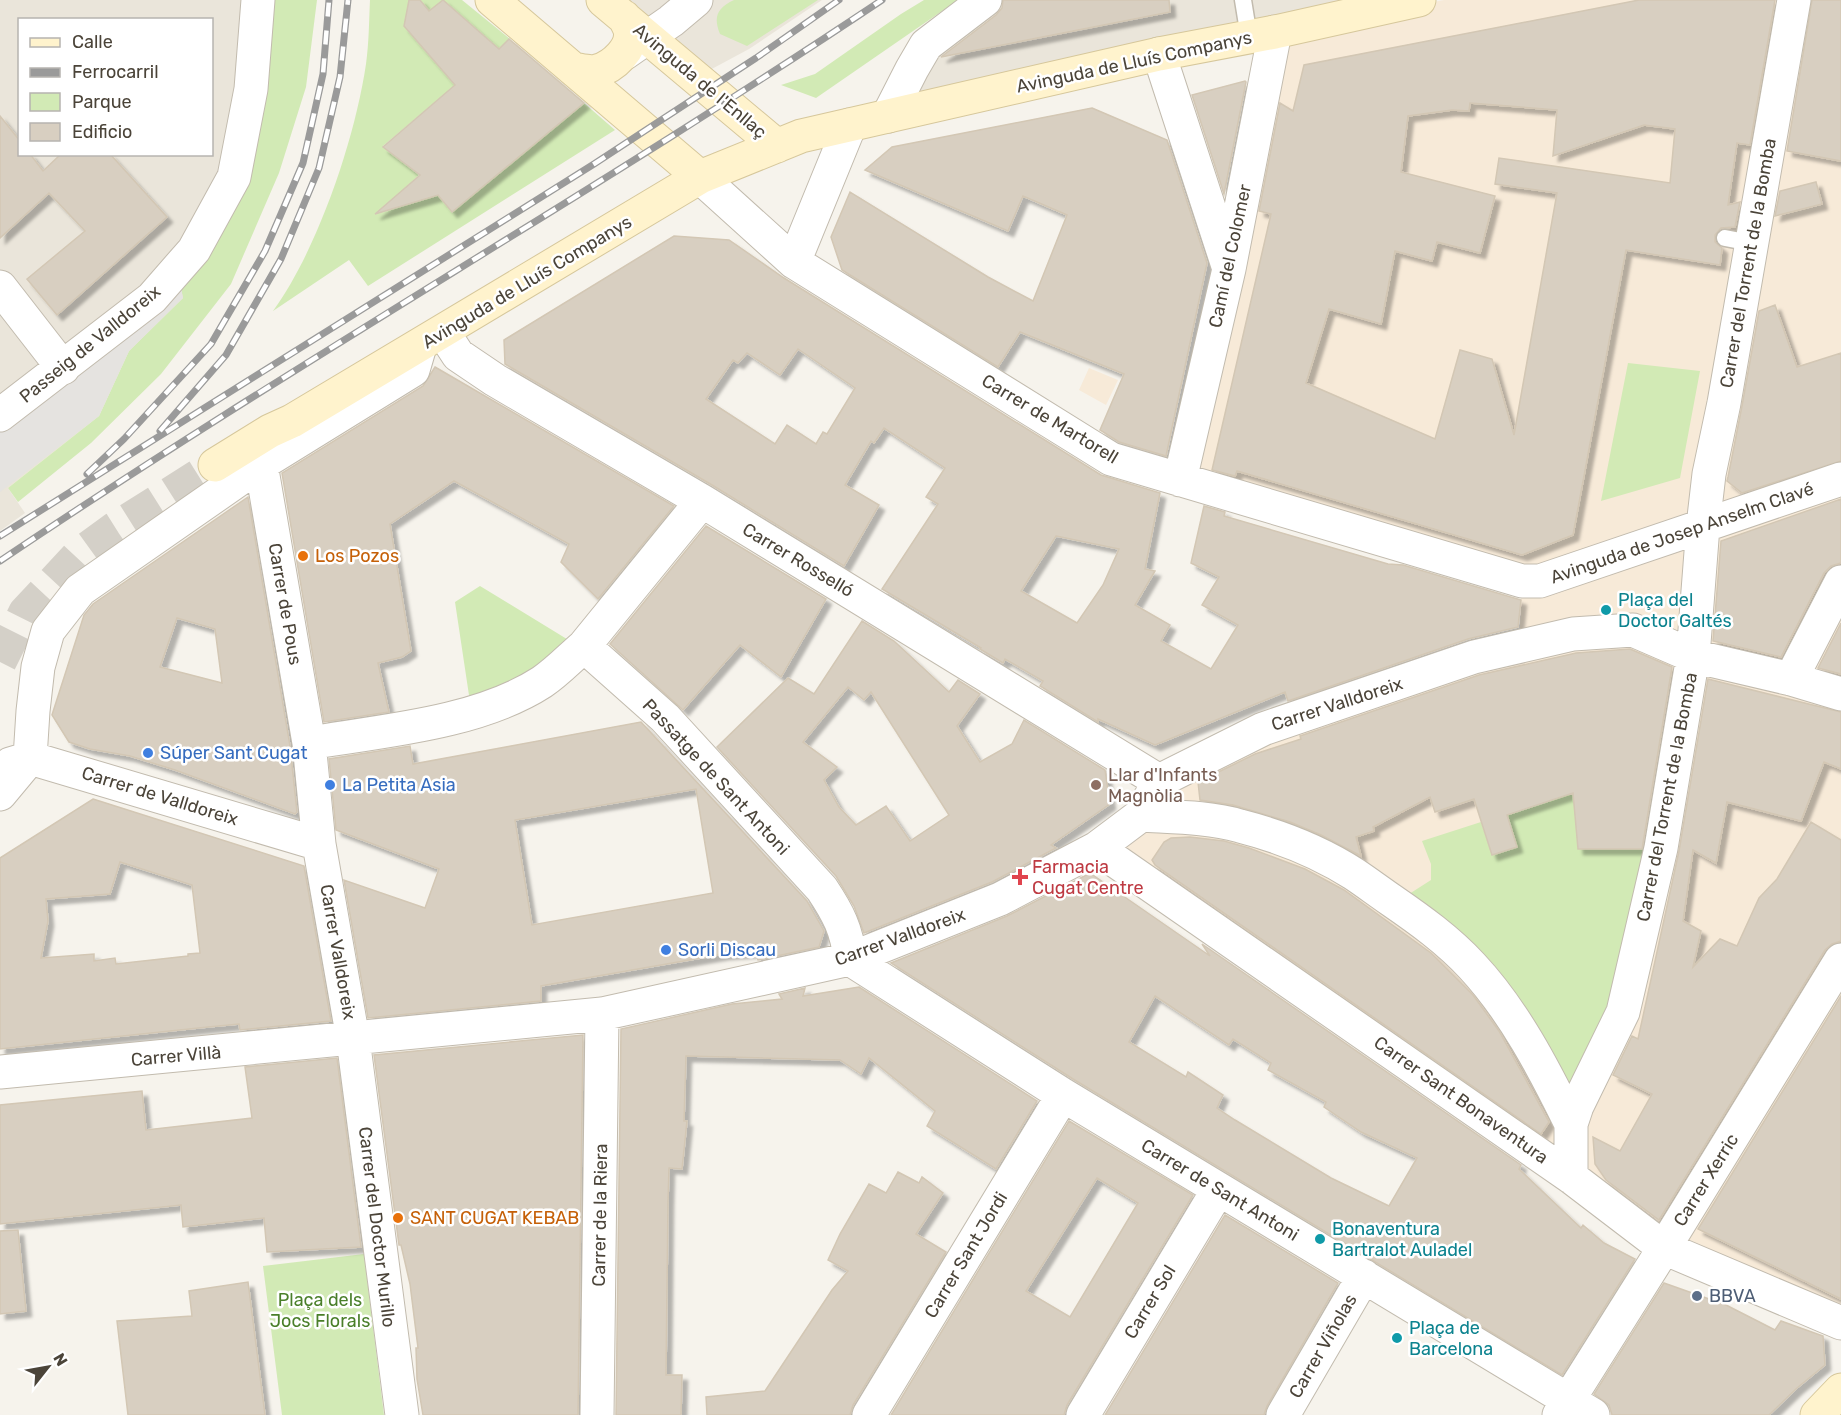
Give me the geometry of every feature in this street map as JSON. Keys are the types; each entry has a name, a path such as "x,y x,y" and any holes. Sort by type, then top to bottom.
{"street":[{"name":"Passeig de Valldoreix","path":"0,415 152,298 194,250 234,177 251,89 258,0"},
{"path":"492,0 700,177"},
{"path":"625,18 671,21 696,0"},
{"path":"888,116 926,45 985,0"},
{"name":"Avinguda de Lluís Companys","path":"215,465 432,339 700,177 801,136 1159,54 1419,0"},
{"name":"Carrer del Torrent de la Bomba","path":"1571,1177 1571,1124 1577,1106 1623,1012 1661,848 1693,656 1703,526 1709,474 1724,403 1738,240 1794,0"},
{"name":"Avinguda de l'Enllaç","path":"573,69 595,72 609,66 621,56 625,18"},
{"name":"Avinguda de l'Enllaç","path":"625,18 777,146"},
{"name":"Camí del Colomer","path":"1180,480 1228,269 1262,34"},
{"path":"1159,54 1228,269"},
{"path":"794,262 850,125"},
{"name":"Carrer de Martorell","path":"700,177 794,262 1111,459 1522,580"},
{"path":"0,287 63,368"},
{"path":"0,794 15,763 33,711 38,667 48,631 80,590 261,464 413,369 432,339"},
{"name":"Carrer Rosselló","path":"432,339 495,380 702,501 1159,781"},
{"name":"Carrer de Pous","path":"261,464 309,744"},
{"name":"Avinguda de Josep Anselm Clavé","path":"1522,580 1540,581 1841,479"},
{"path":"309,744 447,720 503,701 542,682 584,646 702,501"},
{"path":"1791,679 1841,582"},
{"name":"Carrer Valldoreix","path":"309,744 319,844 352,1039 602,1014 850,959 1000,899 1097,848 1141,815 1159,781 1263,729 1474,657 1573,634 1633,630 1693,656 1791,679 1841,694"},
{"name":"Passatge de Sant Antoni","path":"584,646 665,718 822,889 848,937 850,959"},
{"name":"Carrer de Valldoreix","path":"15,763 319,844"},
{"path":"1141,815 1204,819 1239,825 1273,837 1323,857 1353,873 1426,924 1472,966 1514,1021 1547,1076 1571,1124"},
{"name":"Carrer Sant Bonaventura","path":"1097,848 1571,1177 1664,1248 1841,1324"},
{"name":"Carrer de Sant Antoni","path":"850,959 1063,1095 1364,1276 1573,1410"},
{"name":"Carrer Xerric","path":"1573,1410 1664,1248 1841,960"},
{"name":"Carrer de la Riera","path":"597,1415 602,1014"},
{"name":"Carrer Villà","path":"0,1072 352,1039"},
{"name":"Carrer del Doctor Murillo","path":"352,1039 402,1415"},
{"name":"Carrer Sant Jordi","path":"869,1415 1063,1095"},
{"name":"Carrer Sol","path":"1083,1415 1218,1190"},
{"name":"Carrer Viñolas","path":"1283,1415 1364,1276"},
{"path":"1817,1415 1841,1390"}],"lane":[{"path":"1243,0 1262,34"}],"shaded area":[{"path":"0,0 268,0 183,298 129,351 99,416 8,488 25,513 0,531"},
{"path":"620,0 822,0 749,49 708,71"},
{"path":"985,0 1356,0 1170,36 902,106 912,69"},
{"path":"1444,0 1841,0 1841,1323 1664,1248 1097,848 1159,781 1519,647 1522,580 1180,480 1275,32"},
{"path":"180,283 183,298 129,351 99,416 0,492 0,415"},
{"path":"1089,368 1118,380 1106,405 1079,390"}],"green space":[{"path":"268,0 317,0 306,87 279,173 231,284 161,374 91,443 18,502 8,488 99,416 129,351 183,298 180,283 196,260"},
{"path":"370,0 462,0 510,39 383,146 419,175 401,192 411,203 437,194 452,212 584,103 615,130 368,286 349,260 273,311 305,257 344,159 361,94 366,64"},
{"path":"734,0 818,0 747,46 720,34 718,28 717,18 720,10"},
{"path":"924,0 958,0 816,98 781,85 815,74"},
{"path":"1628,363 1700,371 1680,478 1601,501"},
{"path":"480,586 575,644 538,673 470,702 455,602"},
{"path":"1541,782 1573,784 1578,849 1661,848 1577,1106 1547,1076 1395,903 1431,880 1431,864 1422,841 1481,822 1492,855 1516,847 1506,815 1547,802"},
{"name":"Plaça dels Jocs Florals","path":"364,1254 384,1415 282,1415 263,1266"}],"building":[{"path":"409,0 420,0 429,11 443,0 499,49 509,39 584,103 452,212 438,195 375,214 420,175 383,147 455,85 404,26"},
{"path":"1003,0 1169,0 1170,12 941,57 996,15 1002,8"},
{"path":"1639,0 1775,0 1750,145 1737,143 1728,205 1740,202 1735,227 1721,228 1715,235 1715,242 1722,248 1720,265 1626,250 1573,535 1522,555 1237,471 1235,476 1212,470 1271,214 1259,211 1280,103 1293,111 1304,65","holes":["1470,103 1557,110 1553,156 1644,125 1675,129 1670,183 1499,158 1495,184 1557,193 1514,435 1492,359 1460,350 1435,439 1306,383 1329,309 1381,324 1395,251 1432,261 1437,242 1480,253 1495,196 1401,172 1408,116 1452,110 1469,111"]},
{"path":"1812,0 1841,0 1841,161 1787,151"},
{"path":"1246,82 1224,194 1192,95"},
{"path":"1092,108 1167,140 1207,263 1166,456 1119,442 1100,430 1124,374 1020,332 998,367 842,270 831,237 850,192 988,277 1033,301 1067,215 1023,196 1008,231 865,170 892,147"},
{"path":"0,116 18,138 18,156 32,156 43,171 59,156 112,156 167,217 57,315 27,279 85,231 49,193 0,238"},
{"path":"1816,182 1822,204 1775,216 1780,191"},
{"path":"674,236 729,240 784,278 1101,475 1160,493 1145,569 1155,571 1135,605 1170,625 1161,641 1211,669 1238,625 1202,605 1219,577 1191,563 1204,506 1225,512 1224,516 1521,600 1518,627 1468,639 1288,701 1285,692 1155,745 1098,719 1098,722 1040,686 1043,681 1005,659 1003,663 882,589 938,504 926,497 945,468 884,428 874,443 871,441 845,485 879,505 844,566 712,485 505,364 504,340","holes":["798,349 855,388 827,434 823,432 816,444 787,425 775,444 706,399 733,360 738,363 747,353 780,375","1056,536 1119,549 1103,585 1077,623 1021,591"]},
{"path":"1775,305 1797,367 1841,353 1841,461 1742,493 1727,481 1759,311"},
{"path":"435,367 674,506 598,599 561,562 569,544 454,481 390,524 411,651 402,657 378,663 389,712 324,722 282,473 423,386"},
{"path":"248,497 290,746 297,812 295,814 175,770 130,756 90,749 69,742 52,715 84,615 93,604","holes":["177,618 215,629 222,683 160,667"]},
{"path":"1841,499 1841,563 1831,566 1824,573 1781,657 1713,641 1721,541"},
{"path":"706,526 826,599 781,677 740,645 683,710 610,644"},
{"path":"862,621 894,641 949,692 958,680 980,694 957,726 980,762 1012,744 1024,720 1105,770 1110,804 1051,845 1056,848 992,882 864,933 854,906 836,876 717,747 788,678 814,694","holes":["848,687 864,700 871,692 949,815 910,841 886,806 856,825 839,807 824,780 837,767 803,742"]},
{"path":"1841,623 1841,674 1818,668"},
{"path":"1630,649 1672,667 1642,849 1578,849 1573,793 1507,815 1517,847 1492,855 1474,799 1435,812 1430,797 1373,827 1374,831 1356,837 1361,856 1290,822 1233,805 1200,800 1198,782 1255,754 1301,739 1300,736 1479,675 1576,653"},
{"path":"1708,679 1841,712 1841,769 1824,762 1801,821 1727,802 1716,863 1693,850 1683,921 1701,931 1693,967 1720,939 1737,946 1759,898 1777,879 1811,822 1841,840 1841,941 1825,950 1659,1220 1606,1180 1595,1164 1593,1137 1620,1151 1652,1094 1613,1075 1632,1036 1638,1039 1679,851"},
{"path":"641,722 807,901 824,931 819,947 758,960 754,952 724,954 541,986 541,1001 368,1018 344,880 425,908 439,869 336,830 329,759 410,746 413,764","holes":["696,789 713,893 532,925 515,820"]},
{"path":"93,799 304,866 331,1021 240,1030 239,1024 0,1049 0,858","holes":["120,862 192,885 200,953 116,964 115,958 94,961 94,954 41,958 48,921 46,899 110,894"]},
{"path":"1190,837 1224,841 1305,869 1344,890 1431,953 1473,995 1499,1031 1549,1122 1541,1134 1155,865 1152,860 1164,842 1171,838"},
{"path":"1090,873 1210,956 1202,944 1521,1165 1519,1169 1581,1228 1583,1225 1604,1243 1635,1259 1562,1375 1073,1079 891,963 1007,916","holes":["1155,996 1229,1045 1233,1039 1271,1063 1268,1070 1326,1102 1324,1107 1361,1132 1417,1158 1389,1206 1331,1178 1235,1120 1217,1108 1223,1095 1188,1072 1186,1077 1129,1042"]},
{"path":"859,987 1037,1101 996,1169 927,1126 935,1111 869,1058 861,1074 840,1060 686,1056 684,1121 687,1121 682,1169 669,1168 668,1201 666,1375 682,1375 681,1415 616,1415 621,1029 732,1004 782,999 779,994 805,988 803,996"},
{"path":"1841,996 1841,1299 1698,1229"},
{"path":"583,1035 578,1415 423,1415 417,1379 416,1348 418,1348 410,1284 401,1245 399,1245 374,1055"},
{"path":"337,1058 361,1247 267,1252 264,1218 183,1227 181,1205 0,1224 0,1105 142,1091 146,1130 252,1118 245,1067"},
{"path":"1069,1121 1193,1195 1067,1405 1064,1415 891,1415","holes":["1097,1178 1138,1203 1070,1317 1026,1291"]},
{"path":"898,1172 919,1183 922,1177 943,1193 916,1234 946,1252 853,1405 850,1415 707,1415 706,1397 765,1391 832,1290 848,1271 828,1260 869,1184 886,1193"},
{"path":"1225,1215 1338,1283 1264,1415 1105,1415"},
{"path":"18,1230 26,1311 0,1314 0,1231"},
{"path":"248,1282 265,1415 128,1415 117,1321 192,1316 189,1291"},
{"path":"1664,1283 1726,1305 1775,1330 1781,1321 1823,1336 1825,1365 1769,1415 1612,1415 1609,1405 1594,1394"}],"tunnel":[{"path":"0,662 25,612 79,554 115,528 215,465"}],"railway":[{"path":"87,474 124,439 211,344 265,251 303,163 323,74 329,0"},
{"path":"160,431 226,355 281,259 319,168 340,77 348,0"},
{"path":"0,536 594,164 756,58 839,0"},
{"path":"0,561 219,418 662,142 882,0"}],"place":[{"name":"Los Pozos","path":"303,556"},
{"name":"Plaça del Doctor Galtés","path":"1606,610"},
{"name":"Súper Sant Cugat","path":"148,753"},
{"name":"La Petita Asia","path":"330,785"},
{"name":"Llar d'Infants Magnòlia","path":"1096,785"},
{"name":"Farmacia Cugat Centre","path":"1020,877"},
{"name":"Sorli Discau","path":"666,950"},
{"name":"SANT CUGAT KEBAB","path":"398,1218"},
{"name":"Bonaventura Bartralot Auladel","path":"1320,1239"},
{"name":"BBVA","path":"1697,1296"},
{"name":"Plaça de Barcelona","path":"1397,1338"}]}
